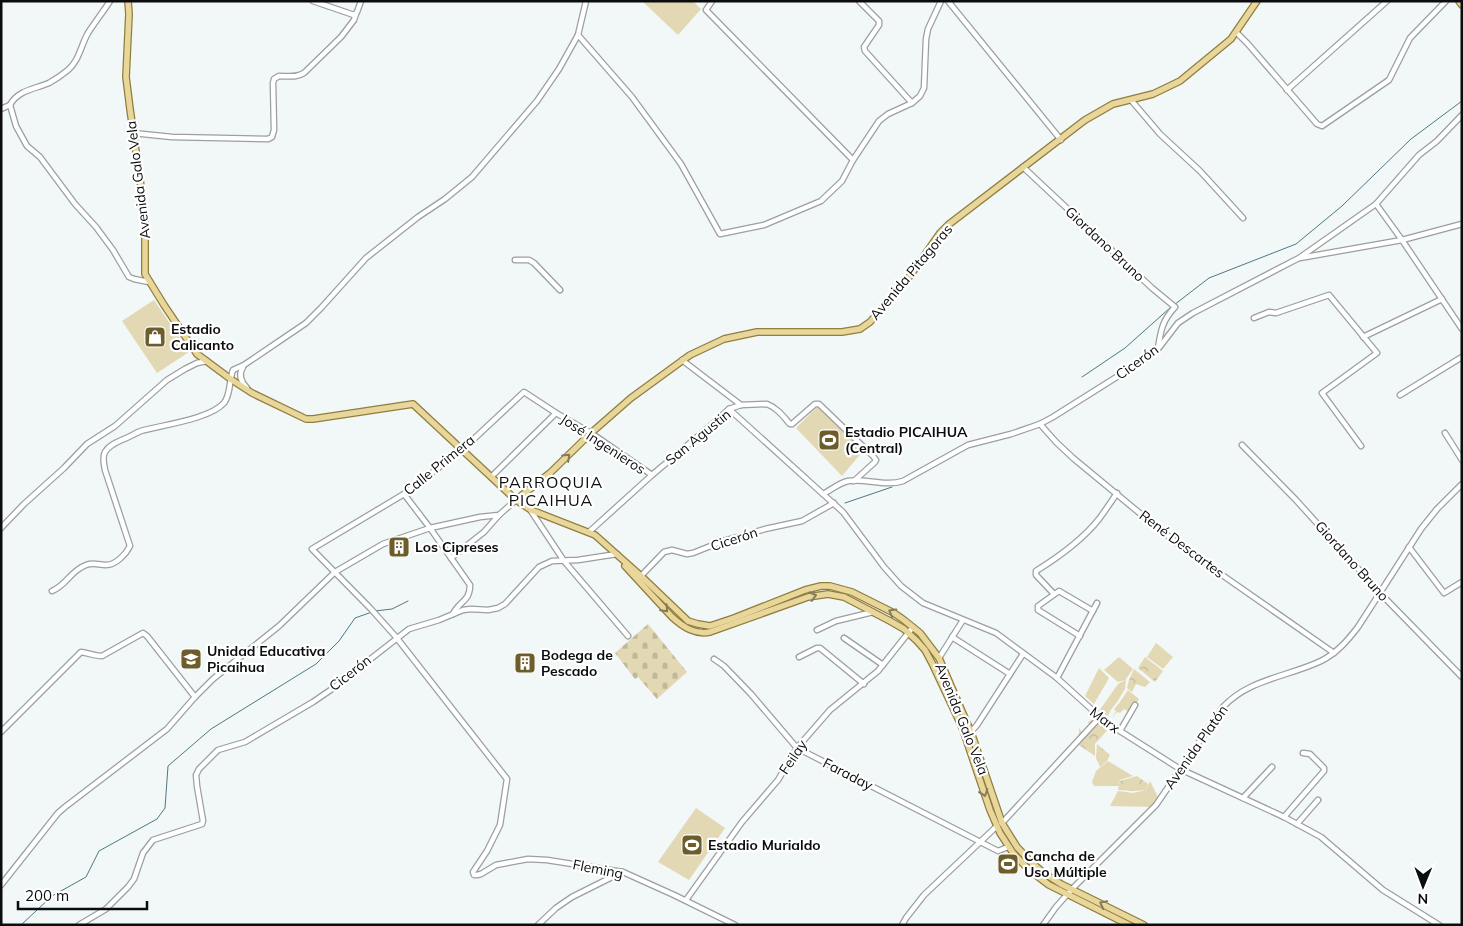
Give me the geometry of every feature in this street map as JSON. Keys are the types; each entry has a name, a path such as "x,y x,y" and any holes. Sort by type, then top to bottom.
{"main road":[{"name":"Avenida Galo Vela","path":"128,1 126,77 144,201 145,274 197,354 252,393 306,419 413,404 516,500 531,510 589,532 620,556 688,621 710,626 821,586 830,586 852,592 894,613 913,627 926,640 938,658 971,732 1008,847 1033,874 1049,885 1129,925"},
{"name":"Avenida Pitagoras","path":"516,500 550,473 631,398 690,355 724,339 757,332 842,332 860,329 870,322 910,276 944,228 1085,120 1113,104 1153,94 1180,82 1231,39 1257,1"},
{"path":"1459,1 1462,5"},
{"name":"Avenida Galo Vela","path":"620,556 625,565 672,617 681,625 698,633 710,632 818,594 839,595 875,612 908,633 925,650 932,663 962,727 990,810 1013,841 1031,862 1045,874 1144,925"}],"street":[{"path":"1,110 10,105 19,95 34,87 51,82 71,68 88,32 110,1"},
{"path":"313,1 354,15 356,14"},
{"path":"133,133 172,137 272,138 274,130 274,80 279,76 294,76 304,72 341,37 354,20 361,1"},
{"path":"52,591 62,587 74,570 84,565 95,563 112,564 127,552 130,546 105,470 105,452 116,442 136,433 167,426 212,412 224,402 232,380 233,370 244,366 306,323 366,258 418,217 446,199 472,177 537,101 559,69 578,35 586,1"},
{"path":"712,1 706,10 853,160"},
{"path":"859,1 879,21 879,25 864,47 865,51 912,103"},
{"path":"578,35 632,97 681,164 720,234 764,225 821,201 842,181 853,160 879,121 888,114 912,103 920,96 924,88 928,29 941,1"},
{"path":"948,1 1061,140"},
{"path":"1287,90 1387,1"},
{"path":"1236,32 1318,124 1324,126 1389,80 1410,38 1446,1"},
{"path":"1131,100 1160,134 1200,171 1243,218"},
{"path":"10,105 16,126 26,146 40,157 75,204 96,227 129,276 149,282"},
{"name":"Cicerón","path":"823,494 846,482 894,483 903,481 968,445 1040,424 1141,362 1158,349 1178,323 1193,313 1299,258 1376,204 1419,155 1437,141 1462,116"},
{"name":"Giordano Bruno","path":"1023,167 1175,307 1161,329 1158,349"},
{"path":"1376,204 1462,329"},
{"path":"1299,258 1402,240 1462,224"},
{"path":"515,260 529,260 534,263 560,290"},
{"path":"1254,318 1269,312 1276,313 1329,295 1376,353 1322,394 1361,446"},
{"path":"1363,337 1442,298"},
{"path":"1400,395 1462,357"},
{"path":"682,360 741,406 767,404 775,408 790,424 794,424 815,404 819,404 876,460 854,481"},
{"path":"1,528 87,444 115,426 167,380 185,368 207,361"},
{"path":"244,366 240,375 242,383 252,393"},
{"name":"Calle Primera","path":"335,572 312,549 404,494 462,450 524,392 556,413"},
{"name":"San Agustin","path":"589,532 729,409 741,406"},
{"name":"Marx","path":"729,409 834,503 843,512 884,567 901,586 923,603 996,634 1057,678 1100,717 1120,731 1180,768 1284,817 1321,837 1383,890 1439,925"},
{"name":"José Ingenieros","path":"491,477 556,413 591,433 652,475"},
{"name":"René Descartes","path":"1040,424 1056,442 1182,547 1334,653"},
{"path":"1446,433 1462,460"},
{"name":"Giordano Bruno","path":"1242,445 1296,500 1380,593 1462,677"},
{"name":"Avenida Platón","path":"1044,925 1067,894 1156,805 1222,707 1239,692 1321,661 1334,653 1348,640 1421,529 1436,509 1462,484"},
{"path":"1054,594 1036,575 1036,571 1054,560 1090,528 1099,519 1117,493"},
{"path":"404,494 470,585 470,593 466,600 452,614"},
{"path":"451,558 484,532 516,500"},
{"name":"Cicerón","path":"641,576 664,552 672,550 687,554 693,553 723,541 764,529 802,521 834,503"},
{"path":"531,510 564,561 628,636"},
{"path":"1,885 58,813 167,729 213,679 279,626 335,572 384,544 430,528 480,517 499,515"},
{"path":"1409,547 1444,593 1462,582"},
{"name":"Cicerón","path":"79,925 106,909 128,887 134,879 143,853 153,840 202,824 196,775 199,769 218,750 245,742 313,702 409,629 471,609 488,610 498,608 505,604 539,567 552,561 620,556"},
{"path":"335,572 396,638"},
{"path":"1080,636 1038,610 1038,606 1059,591 1093,611"},
{"path":"1057,678 1097,603"},
{"path":"818,630 836,621 875,612"},
{"path":"938,658 963,620"},
{"name":"Feilay","path":"686,900 742,822 778,780 797,748 830,710 864,684 883,666 913,627"},
{"path":"1,732 82,652 102,656 143,633 195,697"},
{"path":"952,637 1010,674"},
{"name":"Fleming","path":"396,638 507,779 500,825 474,875 482,874 496,866 528,859 547,860 623,872 736,925"},
{"path":"844,638 883,666"},
{"path":"799,657 820,648 864,684"},
{"path":"965,738 971,732 1023,654"},
{"name":"Faraday","path":"714,659 724,666 751,694 797,748 998,851 1008,847"},
{"path":"1120,731 1135,705"},
{"path":"902,925 924,895 1000,824 1100,717"},
{"path":"1284,817 1324,771 1324,768 1310,754 1303,753"},
{"path":"1242,798 1272,767"},
{"path":"1297,824 1318,800"},
{"path":"538,925 556,908 572,897 623,872"}],"green space":[{"path":"693,1 701,9 678,35 643,2"},
{"path":"154,300 189,352 157,373 122,321"},
{"name":"Estadio PICAIHUA (Central)","path":"818,406 863,451 842,476 796,428"},
{"path":"648,624 687,672 657,699 638,677 635,679 615,653"},
{"path":"1156,643 1173,657 1163,669 1147,657"},
{"path":"1119,657 1133,669 1126,679 1125,689 1108,716 1099,711 1118,684 1125,680 1118,682 1104,670"},
{"path":"1145,657 1163,671 1155,682 1138,668"},
{"path":"1099,668 1109,678 1094,704 1085,696"},
{"path":"1134,669 1150,682 1145,687 1136,684 1132,692 1127,688"},
{"path":"1128,690 1139,699 1129,717 1129,712 1124,709 1120,713 1117,712 1112,718 1116,711 1114,709"},
{"path":"1093,711 1111,726 1095,744 1095,756 1079,745 1079,728 1084,735 1091,727 1088,722 1094,719"},
{"path":"1097,744 1110,755 1107,761 1100,767 1096,757"},
{"path":"1108,761 1133,776 1120,780 1119,786 1094,786 1092,782 1096,771"},
{"path":"1137,776 1148,784 1146,790 1118,790 1120,781"},
{"path":"1150,781 1159,799 1152,807 1110,806 1118,791 1133,793 1146,790"},
{"name":"Estadio Murialdo","path":"696,808 725,828 689,880 658,862"},
{"name":"Cancha de Uso Múltiple","path":"1004,853 1020,864 1014,875 997,863"}],"waterway":[{"path":"1174,305 1209,278 1296,244 1342,206 1411,139 1462,101"},
{"path":"1082,377 1125,348 1171,307"},
{"path":"845,503 892,487"},
{"path":"375,611 392,609 408,601"},
{"path":"21,925 52,896 86,877 99,851 157,819 165,808 168,766 211,729 316,664 339,641 355,618 372,612"}],"place":[{"name":"Estadio Calicanto","path":"155,337"},
{"name":"Estadio PICAIHUA (Central)","path":"829,440"},
{"name":"Los Cipreses","path":"399,547"},
{"name":"Unidad Educativa Picaihua","path":"191,659"},
{"name":"Bodega de Pescado","path":"525,663"},
{"name":"Estadio Murialdo","path":"692,845"},
{"name":"Cancha de Uso Múltiple","path":"1008,864"}],"district":[{"name":"PARROQUIA PICAIHUA","path":"551,491"}]}
